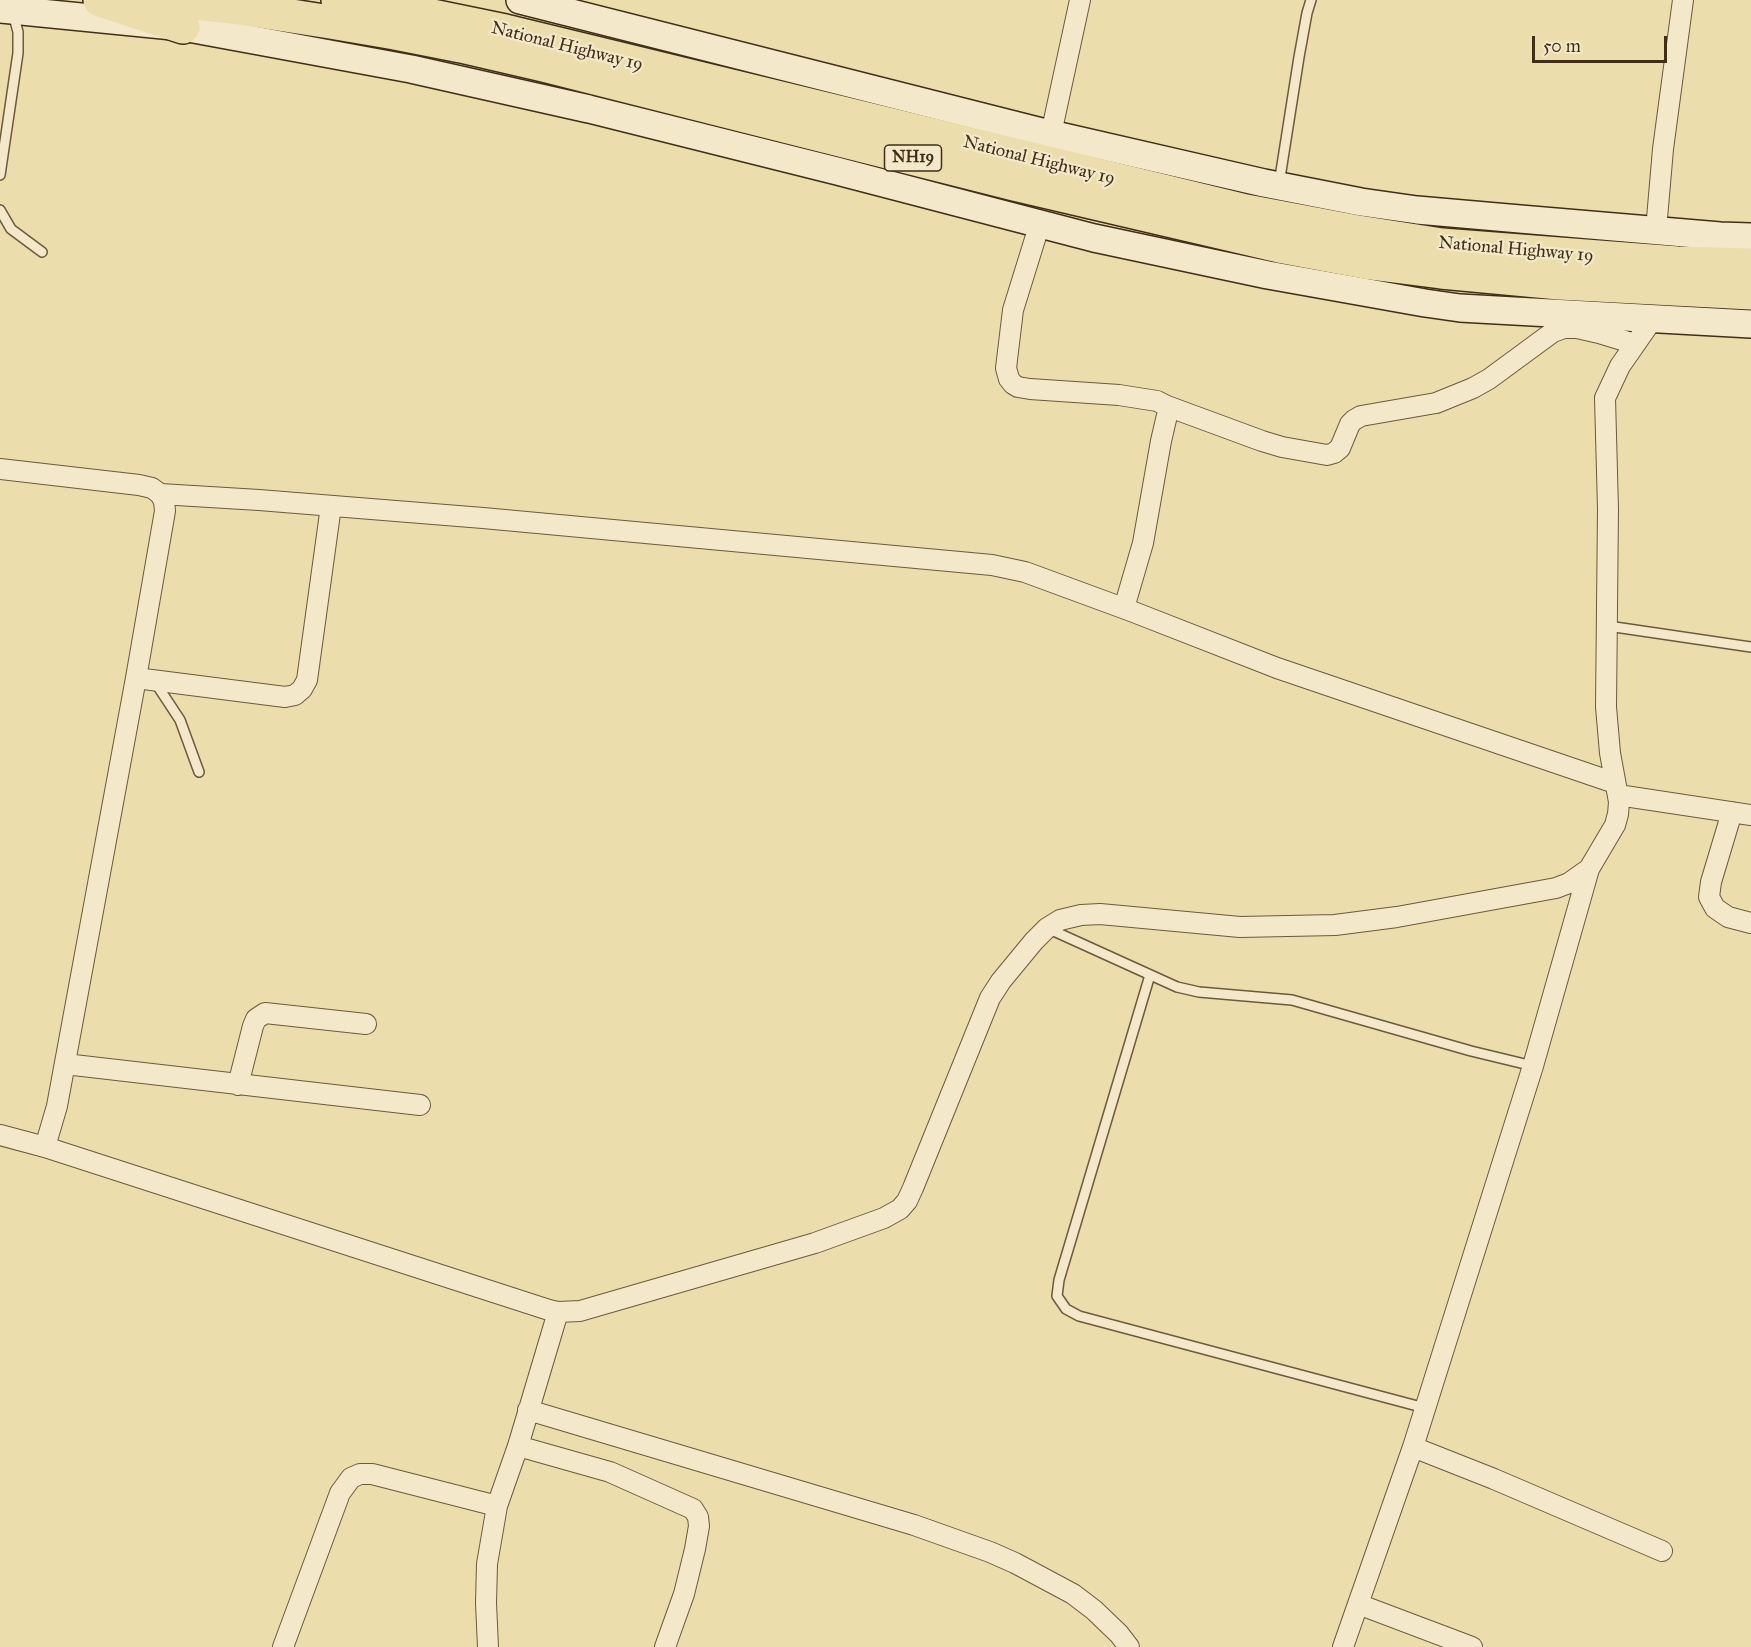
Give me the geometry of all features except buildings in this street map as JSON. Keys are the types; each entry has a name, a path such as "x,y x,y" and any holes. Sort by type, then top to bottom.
{"highway":[{"path":"100,0 175,14"},
{"name":"National Highway 19","path":"338,0 418,12 505,31 1246,211 1442,245 1670,276"},
{"name":"NH19","path":"175,14 240,8 461,46 1014,184 1279,246 1370,262 1559,284 1670,276 1751,265"},
{"name":"NH19","path":"1670,276 1751,293"}],"main road":[{"path":"519,0 1051,134 1279,186 1387,207 1751,237"},
{"path":"6,10 175,14 566,104 826,168 1094,238 1268,275 1460,309 1751,324"}],"street":[{"path":"1051,134 1080,0"},
{"path":"1656,230 1683,0"},
{"path":"1040,224 1013,310 1006,368 1013,384 1030,389 1119,395 1156,401 1272,444 1327,455 1334,453 1340,448 1350,424 1361,416 1429,405 1473,388 1489,379 1553,332 1564,328 1577,328 1635,344"},
{"path":"1343,1647 1413,1448 1533,1066 1589,869 1616,825 1619,802 1607,728 1608,509 1605,399 1620,366 1652,320"},
{"path":"1124,608 1143,543 1161,441 1168,417 1167,406"},
{"path":"0,469 152,488 160,494 164,501 165,511 145,679 57,1106 45,1147"},
{"path":"160,494 472,517 992,566 1040,577 1277,669 1616,789 1742,813 1711,882 1709,897 1716,908 1728,916 1751,923"},
{"path":"145,679 285,697 295,695 302,689 307,680 310,662 331,506"},
{"path":"0,1135 45,1147 558,1312 580,1311 803,1246 866,1225 900,1209 913,1188 990,998 1000,981 1034,941 1047,928 1060,920 1081,915 1100,914 1240,927 1335,925 1556,888 1569,883 1589,869"},
{"path":"238,1085 253,1026 256,1019 265,1012 366,1024"},
{"path":"65,1064 420,1105"},
{"path":"488,1647 487,1572 497,1506 518,1446 558,1312"},
{"path":"528,1410 914,1524 990,1552 1073,1594 1094,1610 1129,1647"},
{"path":"518,1446 618,1475 693,1509 698,1517 699,1526 695,1549 684,1594 665,1647"},
{"path":"1413,1448 1494,1479 1662,1551"},
{"path":"283,1647 340,1493 351,1478 360,1474 372,1474 497,1506"},
{"path":"1358,1604 1472,1647"}],"lane":[{"path":"1279,186 1299,57 1311,0"},
{"path":"0,175 18,53 18,32 6,10"},
{"path":"0,210 11,229 42,252"},
{"path":"1608,626 1751,647"},
{"path":"145,679 180,720 199,772"},
{"path":"1047,928 1178,987 1199,992 1292,1000 1471,1051 1533,1066"},
{"path":"1150,975 1057,1296 1066,1310 1080,1316 1425,1408"}]}
